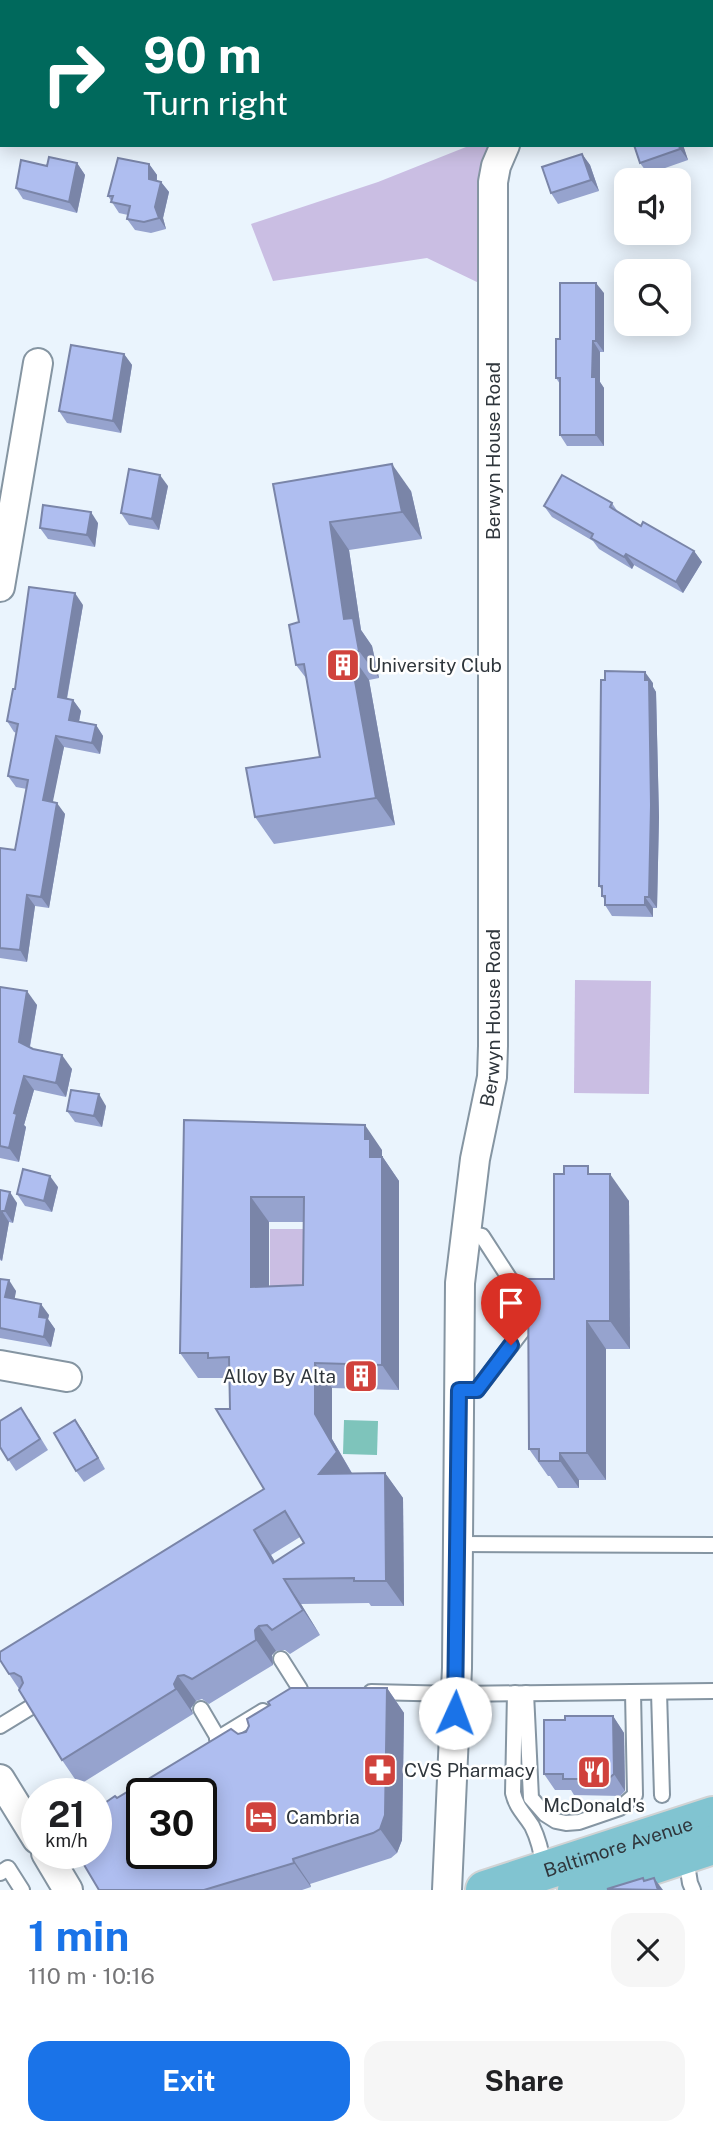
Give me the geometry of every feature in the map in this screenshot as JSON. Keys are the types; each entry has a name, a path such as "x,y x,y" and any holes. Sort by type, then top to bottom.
{"main road":[{"name":"Baltimore Avenue","path":"485,1890 713,1816"},
{"name":"Baltimore Avenue","path":"577,1890 697,1863"}],"street":[{"name":"Berwyn House Road","path":"447,1890 456,1694 460,1283 464,1233 475,1159 492,1077 494,1046 493,182 504,147"},
{"path":"1,572 38,363"},
{"path":"0,1365 67,1377"},
{"path":"4,1793 21,1817"},
{"path":"56,1869 68,1890"}],"lane":[{"path":"459,1390 477,1390 526,1326 529,1316 527,1307 482,1237 464,1233"},
{"path":"458,1544 713,1545"},
{"path":"201,1709 213,1741 293,1695 281,1660"},
{"path":"351,1692 456,1694 713,1691"},
{"path":"521,1693 531,1798 545,1814 555,1821 566,1823 579,1822 613,1811 629,1802 635,1795 633,1692"},
{"path":"659,1692 662,1795"},
{"path":"521,1693 513,1793 517,1807 531,1824 538,1839 544,1869"},
{"path":"0,1726 31,1707"},
{"path":"236,1727 250,1742"},
{"path":"0,1873 8,1868 22,1890"}],"shaded area":[{"path":"466,147 489,147 479,197 479,283 427,258 273,281 251,224 378,182"},
{"path":"575,980 651,981 649,1094 574,1093"},
{"path":"270,1229 319,1229 319,1305 270,1305"},
{"path":"344,1420 378,1421 377,1455 343,1454"}],"building":[{"path":"635,147 680,147 680,149 640,163"},
{"path":"582,154 591,180 551,193 542,167"},
{"path":"49,157 77,163 69,202 16,188 21,160 47,166"},
{"path":"118,158 149,164 149,179 161,182 155,207 159,218 144,222 127,219 130,206 111,202 113,196 108,196"},
{"path":"560,283 596,283 596,341 593,341 592,377 596,377 596,435 560,435 560,378 556,378 556,339 560,339"},
{"path":"71,345 124,354 113,421 59,411"},
{"path":"392,464 402,512 330,522 344,619 353,618 359,651 350,653 376,798 255,817 246,768 320,757 304,664 296,665 289,625 299,622 273,484"},
{"path":"129,469 160,475 152,519 121,513"},
{"path":"562,475 612,503 610,507 641,526 643,522 694,551 676,582 591,538 593,534 544,506"},
{"path":"43,505 91,512 87,535 40,528"},
{"path":"29,587 75,593 58,697 73,700 69,720 96,725 92,743 56,736 43,800 57,803 41,897 27,895 20,950 0,948 0,848 15,850 28,780 8,776 18,724 7,721 15,689"},
{"path":"605,671 645,672 645,680 649,680 651,805 649,897 645,897 645,905 605,905 602,886 599,886 601,680 605,680"},
{"path":"0,987 27,991 19,1042 33,1049 62,1055 56,1083 24,1076 14,1113 17,1114 9,1148 0,1146"},
{"path":"71,1090 99,1094 94,1116 67,1111"},
{"path":"184,1120 365,1125 365,1139 370,1139 370,1157 382,1157 382,1365 315,1363 315,1414 337,1452 319,1474 385,1473 386,1581 354,1581 354,1578 284,1579 303,1610 272,1630 267,1625 259,1626 255,1630 256,1640 192,1679 184,1675 178,1676 174,1684 176,1689 62,1760 19,1690 23,1683 21,1677 14,1673 9,1674 0,1660 0,1652 264,1489 216,1409 230,1409 229,1357 208,1358 208,1353 180,1353","holes":["251,1197 304,1197 303,1285 251,1287","285,1511 304,1543 273,1563 254,1530"]},
{"path":"564,1166 588,1166 588,1174 610,1174 610,1321 587,1321 587,1453 560,1453 560,1461 539,1461 539,1449 529,1449 528,1279 554,1279 554,1174 564,1174"},
{"path":"23,1169 50,1176 44,1201 17,1194"},
{"path":"0,1190 10,1192 0,1219"},
{"path":"0,1279 9,1280 5,1297 41,1304 39,1317 47,1318 44,1337 0,1328"},
{"path":"21,1408 40,1439 8,1460 0,1447 0,1421"},
{"path":"75,1420 98,1458 76,1471 54,1433"},
{"path":"291,1688 387,1688 385,1815 380,1829 293,1859 294,1863 204,1890 99,1890 87,1869 112,1869 112,1798 126,1793 126,1869 217,1869 217,1778 150,1778 231,1729 238,1734 246,1732 249,1726 247,1719 270,1705 268,1702"},
{"path":"565,1716 613,1716 614,1774 608,1779 563,1779 563,1774 544,1774 544,1720 565,1720"},
{"path":"643,1878 644,1881 654,1878 658,1890 607,1889"}],"place":[{"name":"University Club","path":"343,665"},
{"name":"Alloy By Alta","path":"361,1376"},
{"name":"CVS Pharmacy","path":"380,1770"},
{"name":"McDonald's","path":"594,1772"},
{"name":"Cambria","path":"261,1817"}],"route":[{"path":"455,1713 459,1390 477,1390 511,1345"}]}
